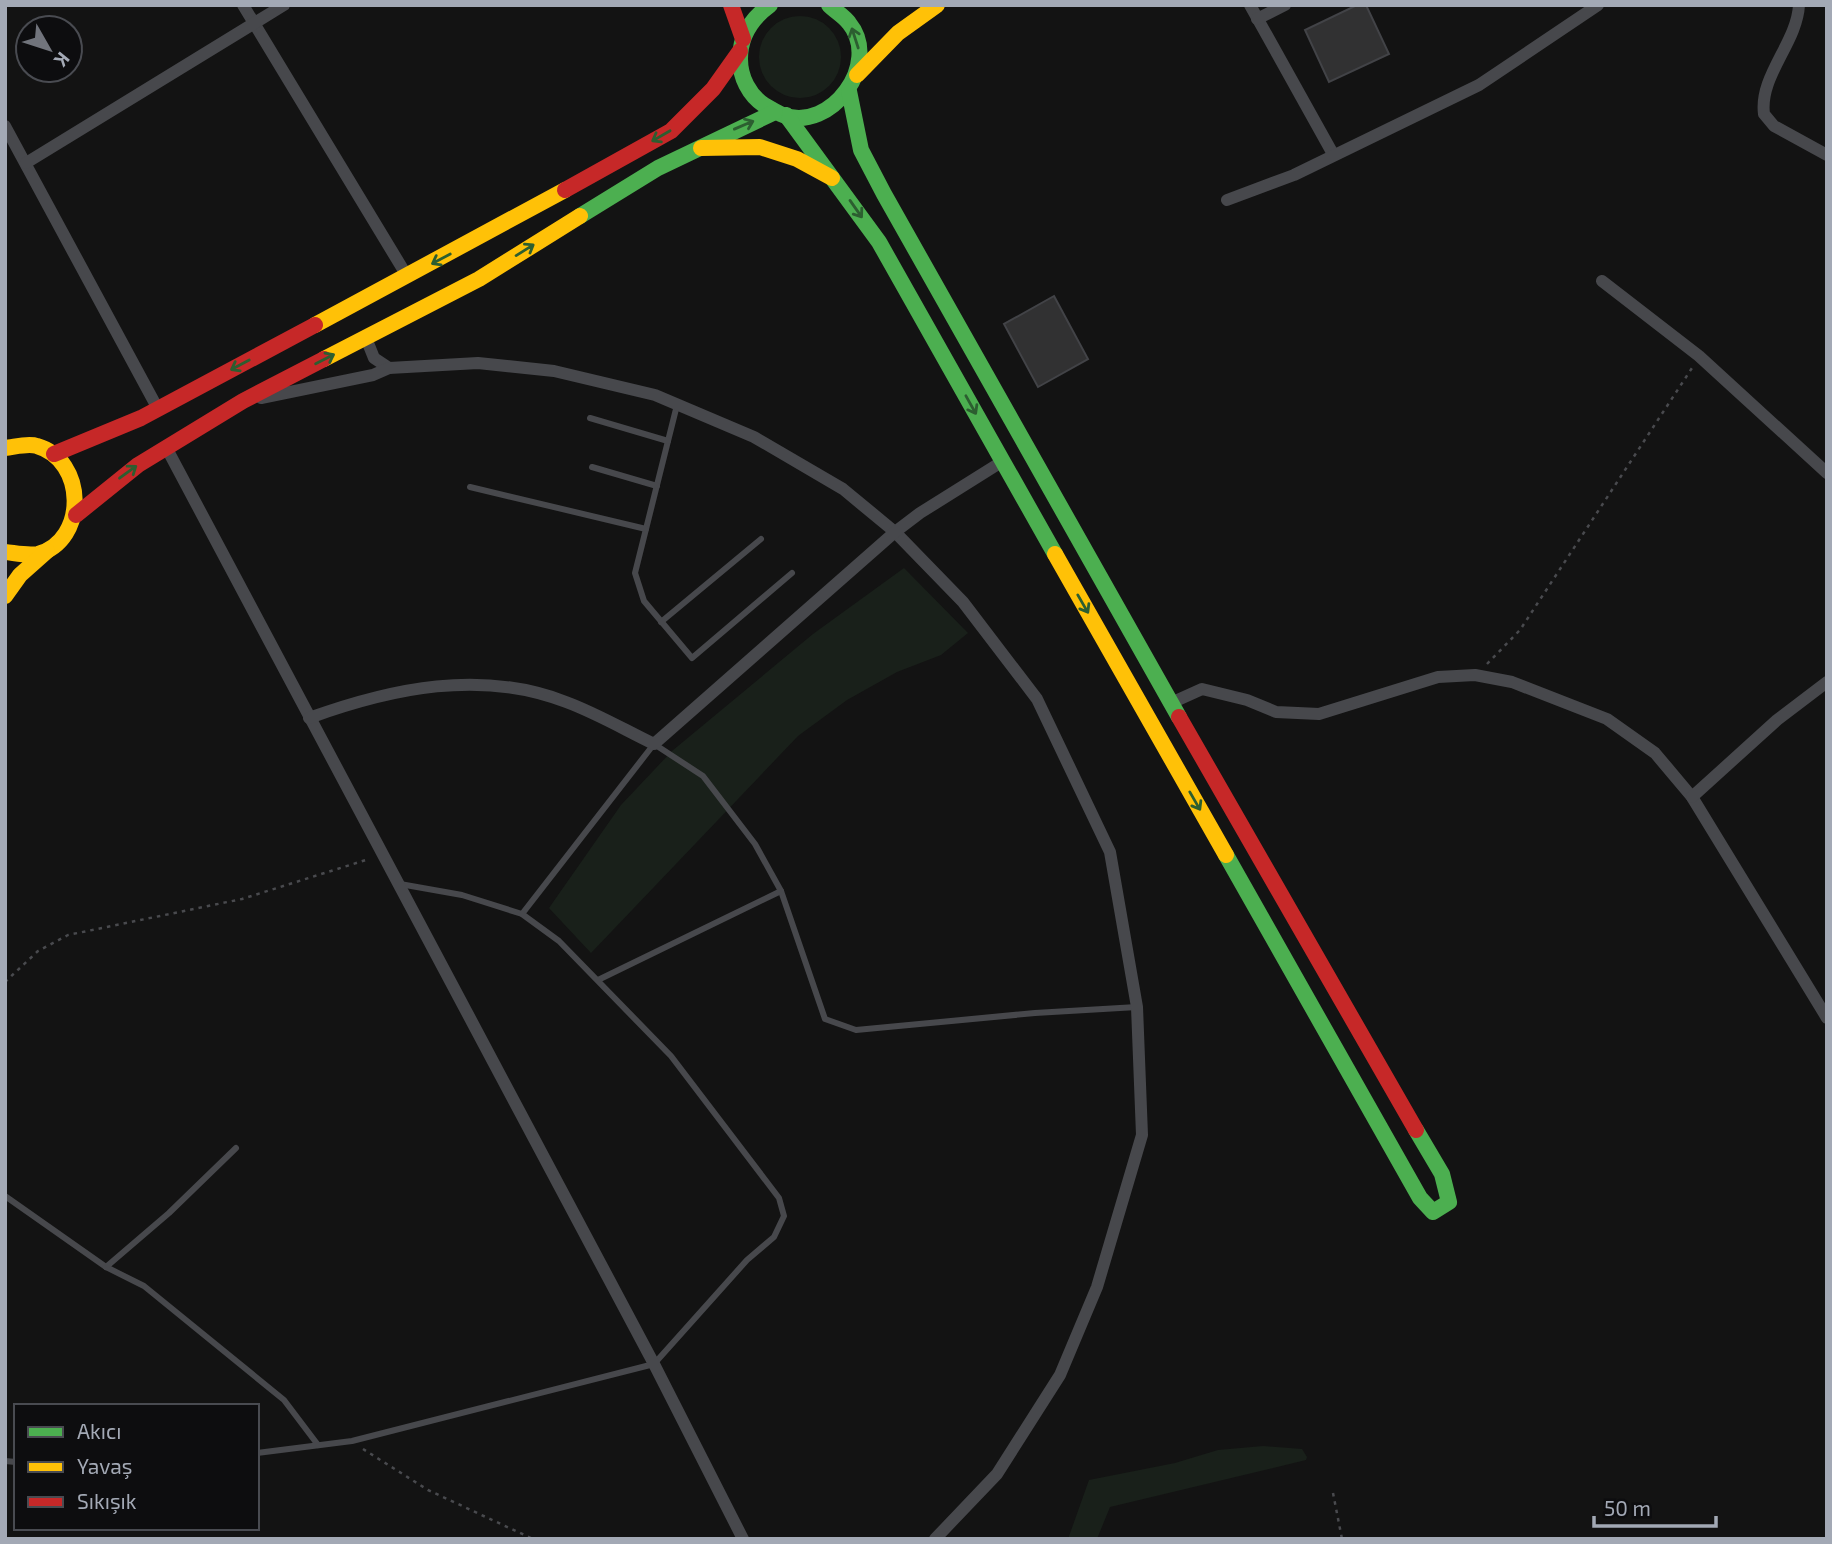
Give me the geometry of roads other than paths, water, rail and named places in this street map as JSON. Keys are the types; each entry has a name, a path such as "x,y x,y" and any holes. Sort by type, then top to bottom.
{"street":[{"path":"243,5 407,276"},
{"path":"26,163 284,5"},
{"path":"731,5 741,45 742,76 747,87 764,106 780,114 807,117 824,112 898,33 937,5"},
{"path":"54,454 108,434 158,409 671,131 713,89 755,17 770,5"},
{"path":"780,114 836,180 879,242 1420,1198 1433,1212 1449,1202 1442,1174 1171,703 861,150 853,83 859,64 857,39 844,17 829,5"},
{"path":"1250,5 1333,154"},
{"path":"1257,19 1285,5"},
{"path":"1227,200 1270,185 1479,85 1598,5"},
{"path":"1799,5 1796,22 1765,93 1763,114 1773,126 1827,155"},
{"path":"5,596 20,575 65,536 76,515 117,481 166,447 243,401 479,279 658,168 696,148 780,114"},
{"path":"5,126 158,409"},
{"path":"696,148 760,146 797,159 836,180"},
{"path":"1602,281 1699,356 1827,473"},
{"path":"366,338 374,358 389,368"},
{"path":"243,401 373,375 389,368 478,363 591,378 678,403 786,454 843,489 895,532 962,602 1038,699 1110,852 1137,1007 1142,1135 1097,1287 1060,1376 996,1474 935,1539"},
{"path":"5,436 13,446 44,449 54,454 70,471 77,492 76,515"},
{"path":"166,447 653,1364 743,1539"},
{"path":"309,718 366,697 396,691 425,686 485,686 567,702 654,744 895,532 1003,461"},
{"path":"5,552 35,554 56,544"},
{"path":"1171,703 1202,689 1247,700 1276,712 1319,714 1437,677 1475,675 1512,682 1607,719 1655,753 1692,797 1827,1018"},
{"path":"1692,797 1777,720 1827,682"}],"lane":[{"path":"678,403 635,573 636,583 644,601 692,658 792,573"},
{"path":"590,418 668,441"},
{"path":"592,467 657,486"},
{"path":"470,486 646,529"},
{"path":"661,622 761,539"},
{"path":"522,914 654,744 703,776 755,844 780,891 825,1019 856,1030 1035,1013 1137,1007"},
{"path":"259,1453 352,1441 653,1364 747,1260 774,1237 784,1216 779,1198 671,1056 559,941 522,914 462,895 398,884"},
{"path":"598,980 780,891"},
{"path":"106,1267 169,1213 236,1148"},
{"path":"5,1196 106,1267 144,1286 275,1393 298,1416 318,1445"}]}
